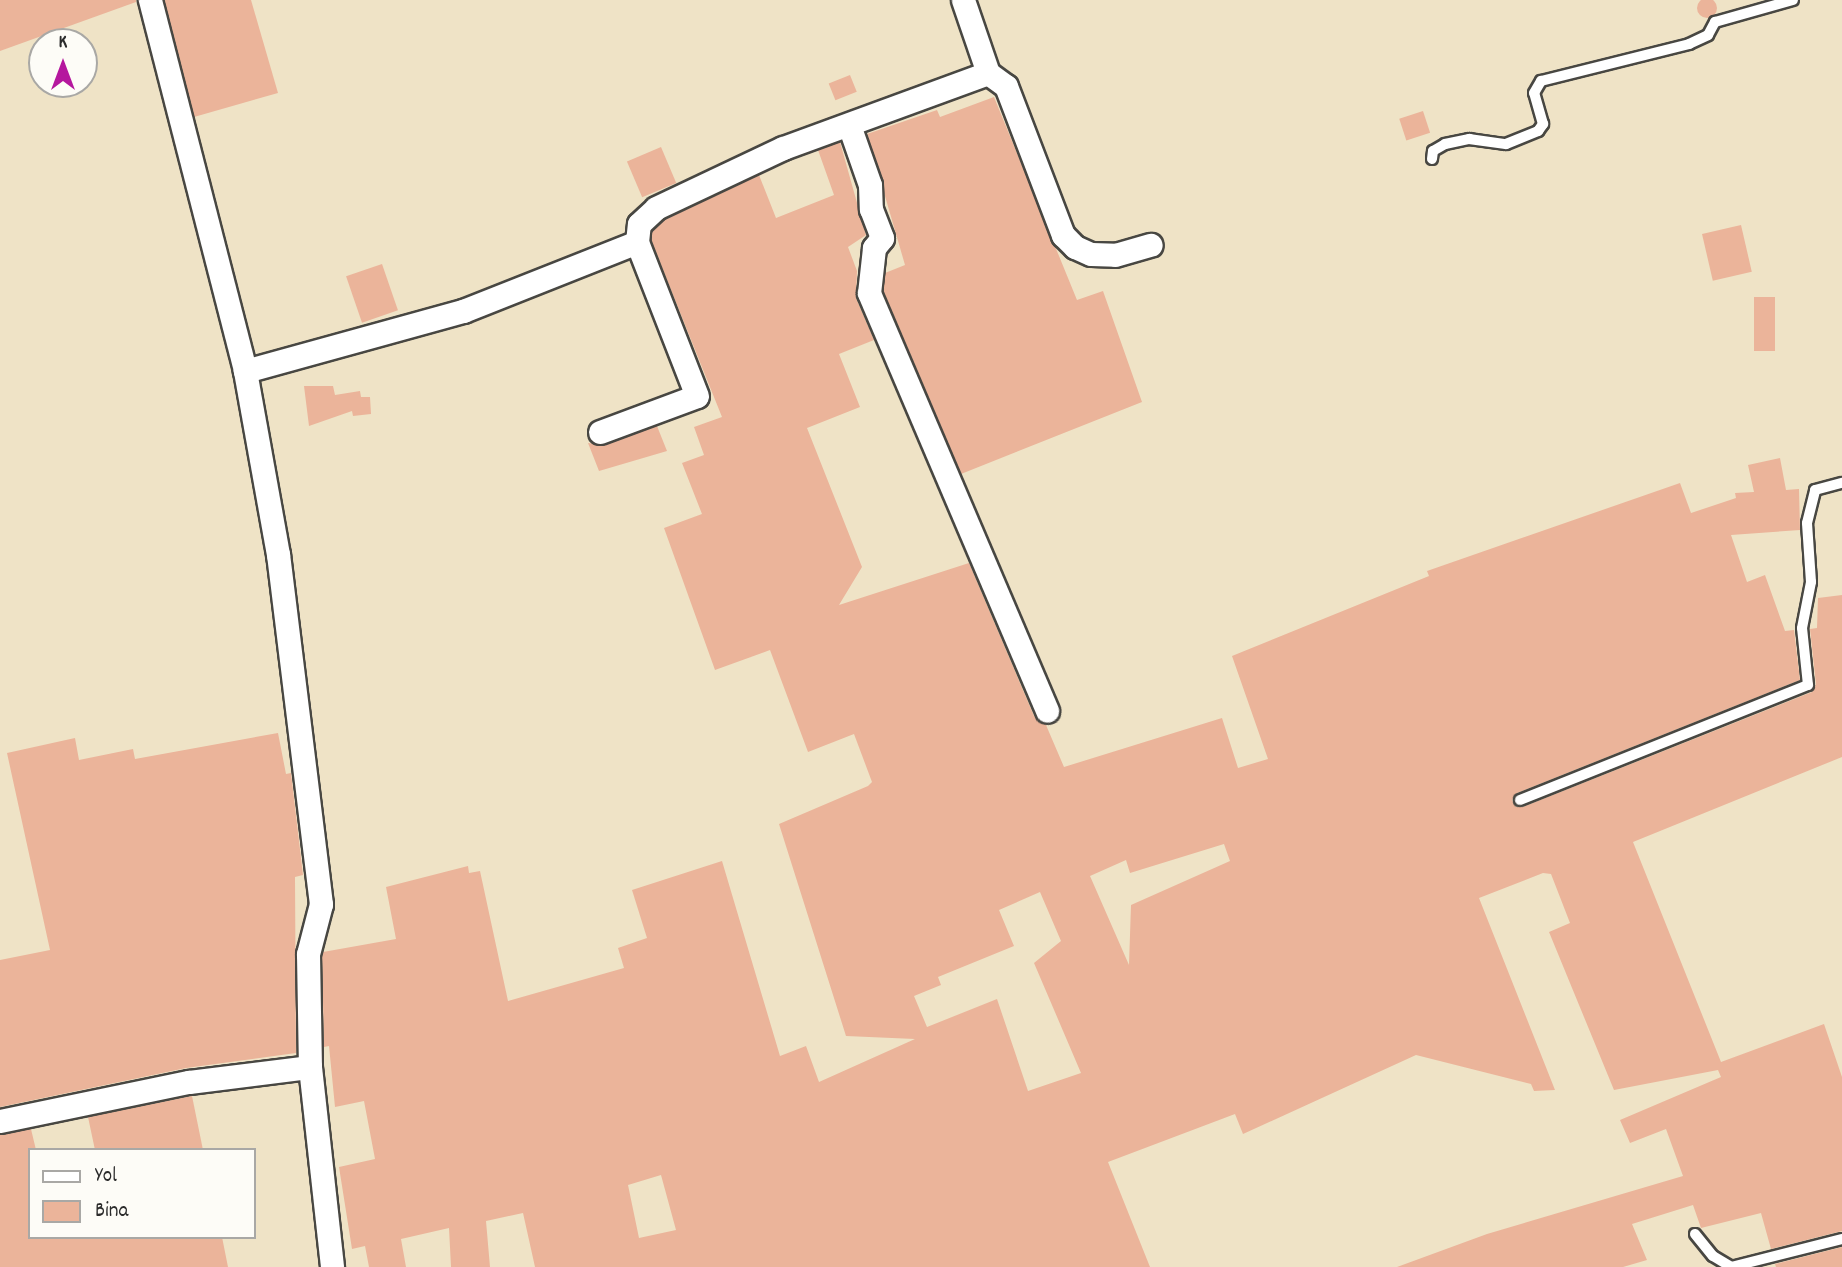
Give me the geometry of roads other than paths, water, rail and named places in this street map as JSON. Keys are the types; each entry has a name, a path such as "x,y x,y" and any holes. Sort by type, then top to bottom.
{"street":[{"path":"150,0 245,371 278,554 321,904 308,954 310,1067 332,1267"},
{"path":"963,0 988,73 1006,86 1063,235 1075,247 1115,255 1151,245"},
{"path":"600,432 697,396 637,242 639,224 656,208 783,148 988,73"},
{"path":"849,125 870,185 871,209 881,238 869,268 869,293 1047,711"},
{"path":"245,371 463,311 637,242"},
{"path":"0,1121 189,1082 310,1067"}],"lane":[{"path":"1432,159 1433,151 1445,144 1469,139 1506,144 1538,131 1543,124 1534,93 1541,80 1689,44 1708,34 1715,22 1793,0"},
{"path":"1520,800 1808,685 1802,628 1811,582 1807,523 1815,490 1842,483"},
{"path":"1695,1234 1713,1256 1731,1267 1842,1239"}]}
